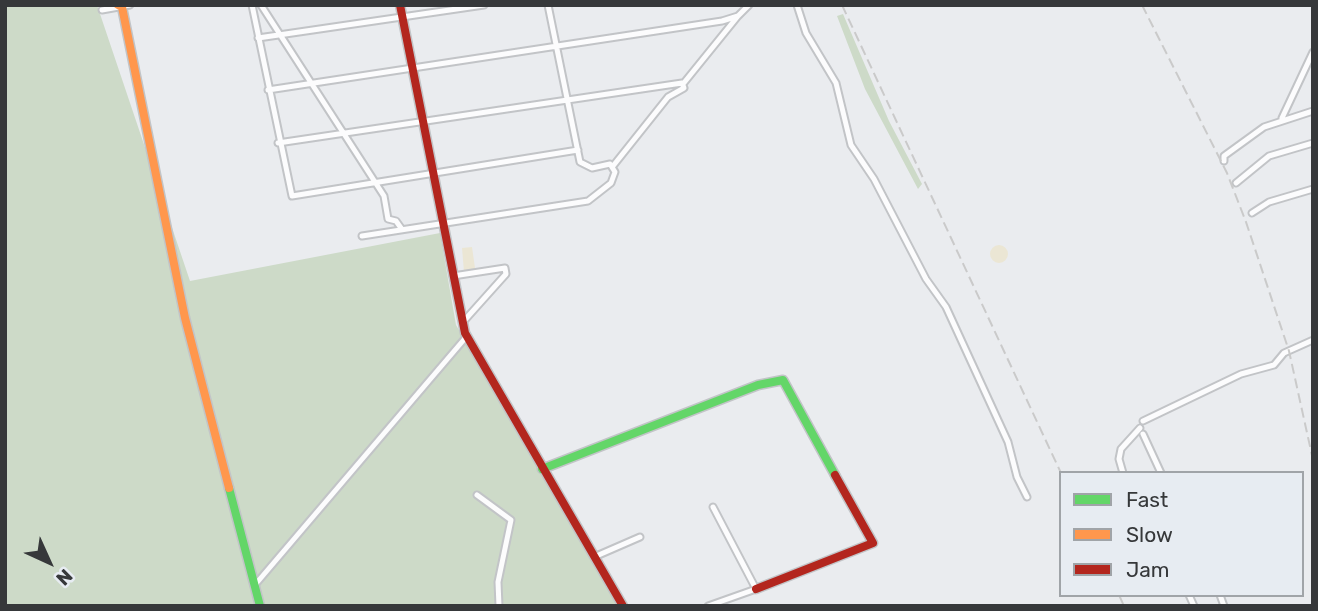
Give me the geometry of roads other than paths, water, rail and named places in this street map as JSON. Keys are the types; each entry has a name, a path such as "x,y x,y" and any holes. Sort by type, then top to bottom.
{"street":[{"path":"252,5 278,142 292,196 578,150"},
{"path":"261,5 384,196 388,219 396,221 401,228"},
{"path":"401,5 467,337 623,606"},
{"path":"258,38 484,5"},
{"path":"548,5 578,150 585,167 605,163 613,166"},
{"path":"613,166 668,97 677,89 684,88 684,84 749,5"},
{"path":"797,5 806,33 836,83 852,145 874,179 926,279 946,307 1008,442 1017,478 1027,497"},
{"path":"102,10 123,6 185,318 260,606"},
{"path":"268,90 556,47 738,16"},
{"path":"1281,119 1313,52"},
{"path":"278,142 679,82 684,84"},
{"path":"1224,161 1224,156 1281,119 1313,111"},
{"path":"1236,183 1269,156 1313,143"},
{"path":"362,236 588,201 611,183 615,173 613,166"},
{"path":"1252,214 1269,202 1313,189"},
{"path":"453,276 505,268 506,274 463,322"},
{"path":"254,586 467,337"},
{"path":"1143,421 1230,379 1274,365 1284,353 1313,340"},
{"path":"542,469 758,385 783,380 873,542 708,606"},
{"path":"1122,471 1119,459 1121,449 1142,431 1160,471"},
{"path":"477,495 511,520 498,582 499,606"},
{"path":"713,507 755,589"},
{"path":"594,557 640,537"}],"railway":[{"path":"842,5 1060,471"},
{"path":"1142,5 1227,173 1246,222 1289,351 1313,460"},
{"path":"1120,597 1124,606"}]}
